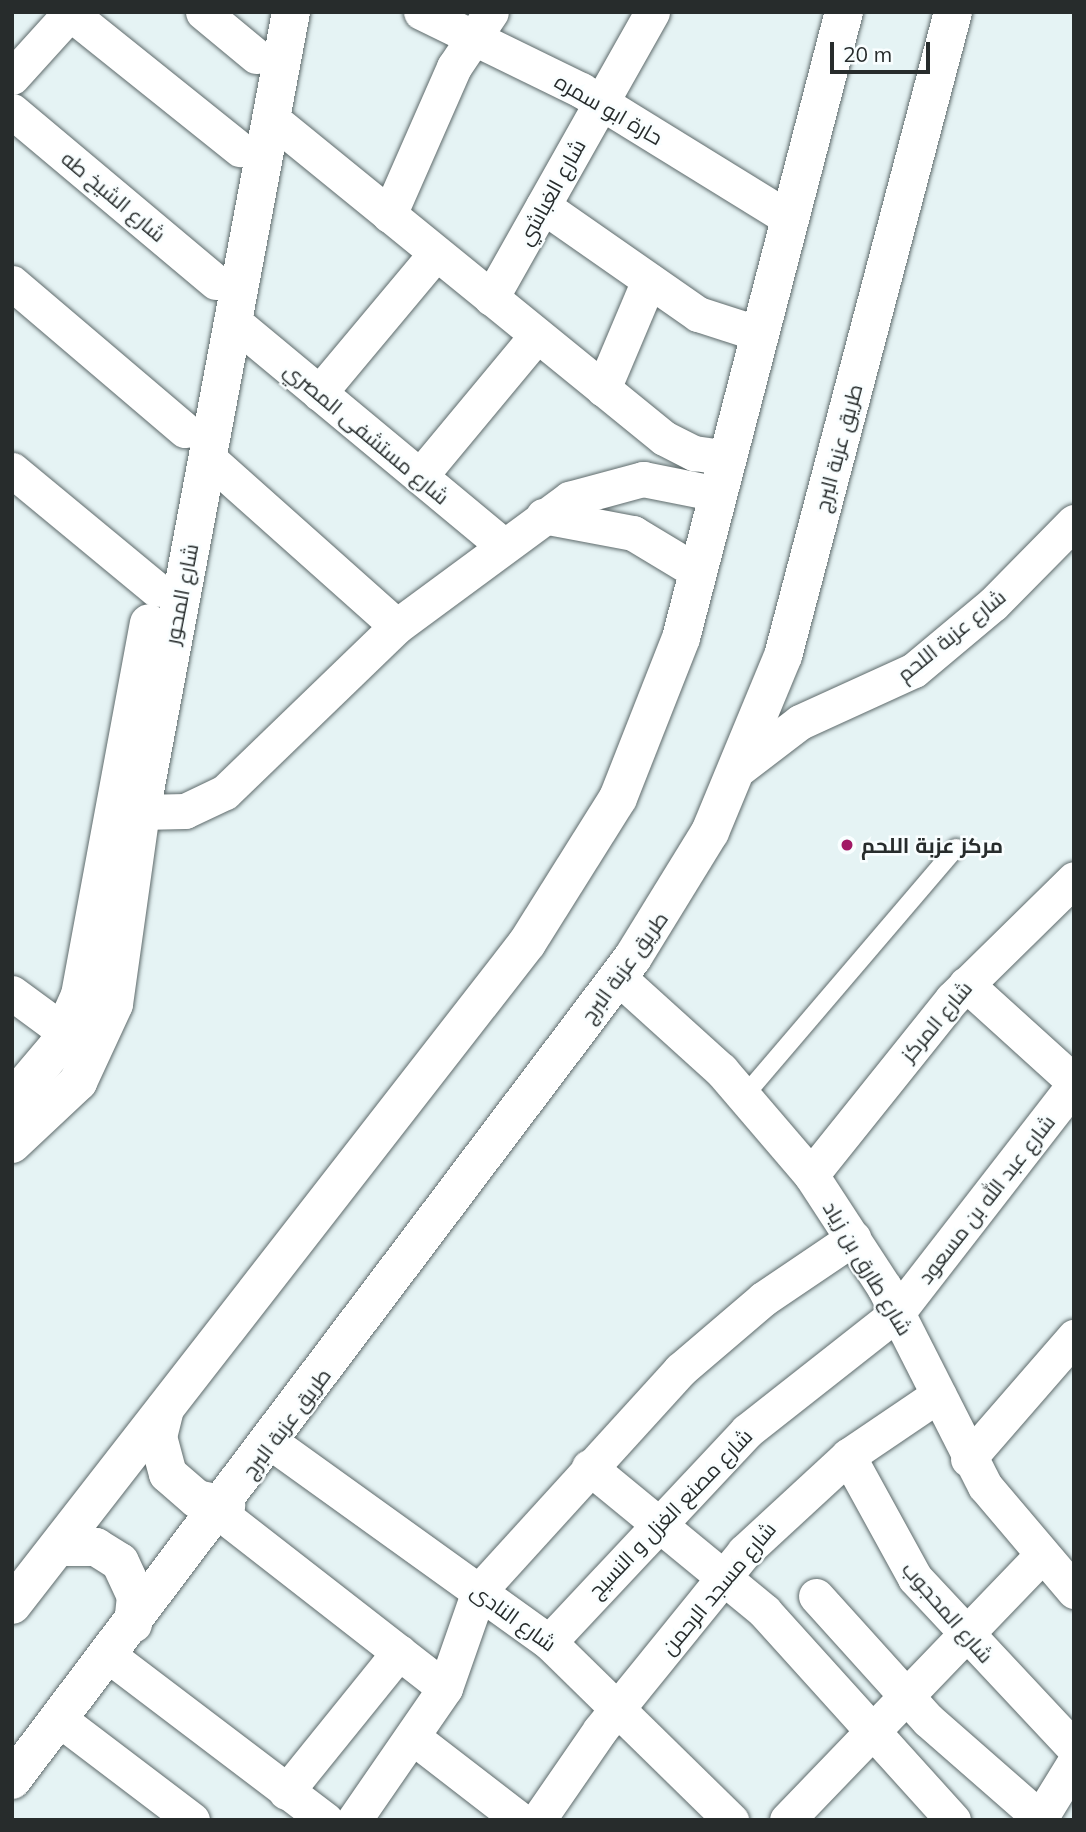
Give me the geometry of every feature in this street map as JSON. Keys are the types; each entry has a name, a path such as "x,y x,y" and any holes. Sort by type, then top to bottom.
{"street":[{"path":"203,12 256,56"},
{"name":"شارع المحور","path":"12,1144 69,1093 105,1031 120,975 141,812 196,443 216,282 264,12"},
{"name":"شارع المحور","path":"12,1100 65,1032 86,969 156,589 233,321 291,12"},
{"name":"حارة ابو سمره","path":"421,12 482,25 790,219"},
{"name":"شارع الغباشي","path":"491,298 652,12"},
{"path":"12,1605 567,887 647,735 698,572 844,12"},
{"name":"طريق عزبة البرج","path":"12,1780 223,1509 618,977 686,875 741,766 783,656 953,12"},
{"path":"12,77 70,13 240,149"},
{"path":"389,215 482,25"},
{"name":"شارع الشيخ طه","path":"12,111 216,282"},
{"path":"272,119 603,389 674,444 723,476"},
{"path":"543,206 708,319 760,334"},
{"path":"319,393 436,253"},
{"path":"603,389 649,280"},
{"path":"12,283 196,443 397,626"},
{"name":"شارع مستشفى المصري","path":"233,321 502,544"},
{"path":"420,476 537,335"},
{"path":"12,470 156,589"},
{"path":"141,812 185,810 225,792 397,626 502,544 583,492 628,480 674,481 723,476"},
{"path":"543,516 633,533 698,572"},
{"name":"شارع عزبة اللحم","path":"741,766 800,722 914,670 1071,531"},
{"name":"شارع المركز","path":"811,1175 966,984 1074,879"},
{"name":"شارع طارق بن زياد","path":"618,977 745,1096 811,1175 853,1238 897,1313 968,1459 1040,1557 1071,1583"},
{"path":"966,984 1074,1083"},
{"path":"12,993 65,1032"},
{"name":"شارع عبد الله بن مسعود","path":"897,1313 1074,1083"},
{"path":"354,1820 414,1738 445,1688 479,1591 589,1467 707,1346 853,1238"},
{"name":"شارع مصنع الغزل و النسيج","path":"549,1642 657,1521 771,1410 897,1313"},
{"path":"968,1459 1074,1337"},
{"name":"شارع مسجد الرحمن","path":"538,1820 620,1706 724,1575 848,1456 938,1395"},
{"path":"165,1409 159,1447 168,1474 197,1499 223,1509 445,1688"},
{"name":"شارع النادى","path":"271,1443 549,1642 620,1706 731,1820"},
{"name":"شارع المحجوب","path":"848,1456 895,1549 966,1637 1074,1748"},
{"path":"589,1467 724,1575 803,1650 874,1734 953,1820"},
{"path":"58,1547 96,1547 120,1562 134,1586 133,1623"},
{"path":"787,1820 908,1699 1040,1557"},
{"path":"816,1596 908,1699 1040,1819 1074,1763"},
{"path":"286,1792 398,1652"},
{"path":"108,1655 325,1820"},
{"path":"59,1719 192,1820"},
{"path":"414,1738 520,1820"}],"lane":[{"path":"745,1096 956,848"}],"place":[{"name":"مركز عزبة اللحم","path":"847,845"}]}
